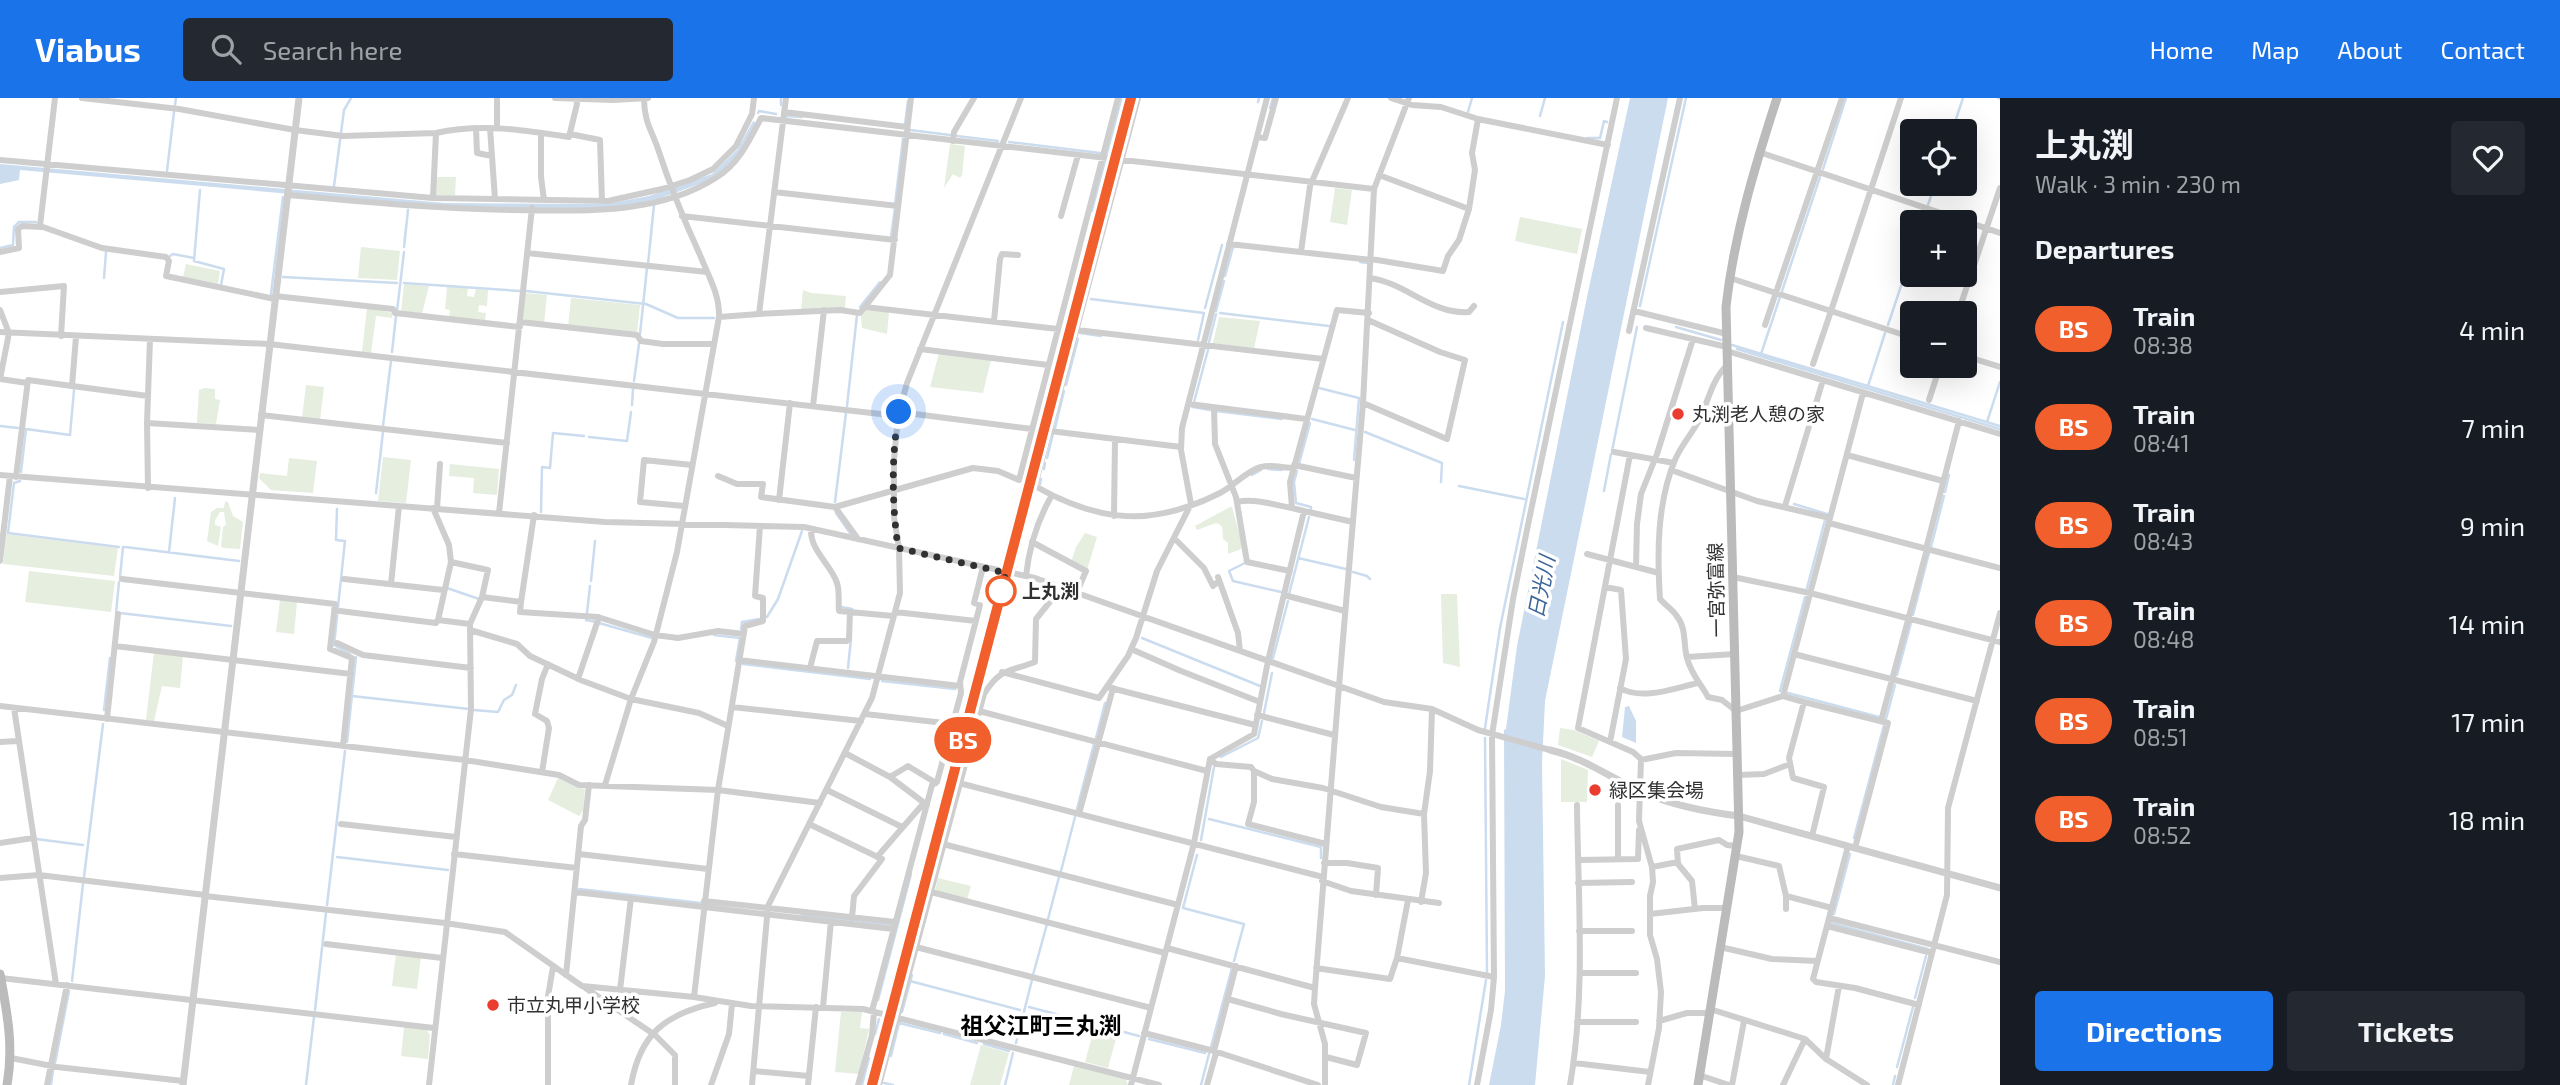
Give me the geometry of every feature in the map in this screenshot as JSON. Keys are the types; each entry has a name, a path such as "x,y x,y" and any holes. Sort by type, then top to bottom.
{"main road":[{"name":"一宮弥富線","path":"1699,1080 1736,851 1739,816 1727,365 1730,278 1759,152 1777,98"},
{"path":"0,976 10,1029 11,1059 7,1085"}],"street":[{"path":"40,226 55,98"},
{"path":"82,98 179,109 341,136 494,128 569,137 576,99"},
{"path":"0,1059 183,1083 299,98"},
{"path":"495,200 492,156 497,98"},
{"path":"555,98 646,98 644,116 682,216 715,291 719,317 677,552 654,642 631,699 605,785"},
{"path":"288,190 495,200 532,206 604,211 629,208 672,191 713,169 736,146 752,114 754,98"},
{"path":"759,314 786,98"},
{"path":"719,317 824,310 860,313 890,275 911,98"},
{"path":"954,141 954,132 974,98"},
{"path":"752,1085 767,911 865,713 878,677 900,593 893,489 899,414 920,349 1021,98"},
{"path":"718,477 737,484 763,484 761,497 835,507 973,468 998,471 1019,480 1118,98"},
{"path":"1138,98 1035,486 1076,507 1114,516 1144,517 1191,505 1224,491 1262,466 1294,467 1356,478"},
{"path":"1002,672 1099,698 1110,687 1131,649 1157,571 1191,505 1181,447 1182,428 1267,98"},
{"path":"1257,138 1265,138 1276,98"},
{"path":"1301,252 1312,182 1348,98"},
{"path":"1391,98 1441,107 1478,119 1608,145"},
{"path":"1477,1085 1491,1010 1494,977 1494,735 1526,533 1617,98"},
{"path":"1629,331 1679,98"},
{"path":"1765,325 1842,98"},
{"path":"1813,364 1902,98"},
{"path":"1325,1085 1325,1044 1314,1004 1322,879 1363,403 1374,189 1407,101"},
{"path":"784,112 907,127"},
{"path":"0,160 46,168 288,190 450,209 532,206 544,200 602,201 706,184 725,172 745,149 761,118 1374,189"},
{"path":"1229,244 1371,259 1443,271 1448,256 1460,240 1469,209 1475,170 1472,153 1478,119"},
{"path":"476,128 477,153 492,156"},
{"path":"433,198 436,133"},
{"path":"541,133 544,200"},
{"path":"570,134 600,139 602,201"},
{"path":"1759,152 2000,233"},
{"path":"1061,216 1078,155"},
{"path":"1379,175 1469,209"},
{"path":"1962,301 2000,188"},
{"path":"774,192 898,206"},
{"path":"499,513 532,206"},
{"path":"682,216 894,240"},
{"path":"0,252 19,248 18,229 22,226 40,226 102,248 166,257 169,261 166,276 275,297 393,309 394,313 637,335 641,341 663,344 714,344"},
{"path":"527,253 707,272"},
{"path":"994,321 1000,259 1002,254 1018,255"},
{"path":"1370,278 1400,288 1442,309 1469,312 1474,306"},
{"path":"1730,278 1900,334"},
{"path":"0,292 64,286 61,336"},
{"path":"865,307 1058,329"},
{"path":"0,310 9,333 0,379 27,383 28,380 148,396"},
{"path":"813,406 824,310"},
{"path":"1292,508 1290,482 1338,310 1368,316 1440,352 1465,360 1447,439 1363,403"},
{"path":"1634,311 1727,334"},
{"path":"1646,328 1727,349 2000,434"},
{"path":"1077,330 1323,359"},
{"path":"0,332 270,344 1032,429"},
{"path":"72,386 76,337"},
{"path":"148,488 150,339"},
{"path":"1636,567 1641,494 1655,460 1693,340"},
{"path":"920,349 1048,365"},
{"path":"1977,360 2000,367"},
{"path":"1727,365 1716,379 1700,418 1673,467 1661,509 1660,599 1682,625 1687,657 1698,683 1708,697 1722,700 1737,711 1783,696 1888,723 1813,979 1815,982 1919,1004"},
{"path":"1929,400 1936,378"},
{"path":"1785,506 1823,380"},
{"path":"0,561 3,506 13,476 27,383"},
{"path":"1783,696 1863,393"},
{"path":"779,500 790,403"},
{"path":"1189,404 1306,419"},
{"path":"1214,408 1215,443 1237,502 1247,562 1290,571"},
{"path":"261,415 506,443"},
{"path":"1881,721 1959,421"},
{"path":"147,423 259,430"},
{"path":"1050,431 1181,447"},
{"path":"1114,516 1115,439"},
{"path":"1614,452 1655,460 1731,493 2000,568"},
{"path":"1578,860 1638,859 1641,760 1633,752 1578,728 1630,455"},
{"path":"1847,455 1943,481"},
{"path":"684,506 640,502 645,460 692,465"},
{"path":"438,620 451,562 449,545 435,509 440,464"},
{"path":"0,475 605,522 811,529 1026,576 1384,702 1432,709 1494,735 1550,750 1594,766 1641,792 1671,803 1700,811 1739,816 2000,888"},
{"path":"1026,576 1032,542 1043,510 1052,495"},
{"path":"1237,502 1265,502 1353,522"},
{"path":"391,584 399,506"},
{"path":"835,507 858,539"},
{"path":"1132,1082 1194,844 1210,759 1254,734 1304,511"},
{"path":"534,515 520,612 599,617 654,635 678,638 718,631 744,634"},
{"path":"694,997 718,790 745,626 764,621 763,598 755,596 760,526"},
{"path":"811,529 818,552 837,584 839,611 976,621"},
{"path":"1174,538 1204,568 1213,586 1218,579 1238,633 1240,651"},
{"path":"1032,542 1086,571 1076,594"},
{"path":"1587,554 1659,573"},
{"path":"429,1085 471,709 470,627 482,597 488,570 451,562"},
{"path":"858,1085 872,1035 873,1011 925,804 932,785 936,783 961,694 960,686 980,606 974,603 983,567"},
{"path":"1733,577 1810,593 1996,641"},
{"path":"122,579 335,604 330,649 354,655 471,667"},
{"path":"344,579 443,590"},
{"path":"1605,587 1621,590 1626,659 1609,742"},
{"path":"879,1085 984,694 993,679 1002,672 1035,662 1036,619 1061,588"},
{"path":"1284,595 1345,611"},
{"path":"482,597 521,601"},
{"path":"340,611 436,623 438,620 470,627 517,644 530,656 578,679 631,699 699,713 728,726"},
{"path":"810,668 817,641 849,639 850,612"},
{"path":"1898,1085 1947,895 1948,808 1996,641 2000,613"},
{"path":"107,719 118,614"},
{"path":"578,679 599,617"},
{"path":"337,643 354,655"},
{"path":"115,646 351,674"},
{"path":"1131,649 1261,702"},
{"path":"1687,657 1735,654"},
{"path":"1794,654 1977,701"},
{"path":"343,746 354,655"},
{"path":"739,660 960,686"},
{"path":"542,772 549,728 547,721 536,714 542,679 548,664"},
{"path":"1620,688 1642,694 1698,683"},
{"path":"1110,687 1255,725"},
{"path":"1079,814 1099,742 1110,687"},
{"path":"1804,702 1789,758 1793,778 1824,787 1812,836"},
{"path":"0,706 466,760 559,775 579,785 718,790 820,803"},
{"path":"732,707 861,721"},
{"path":"14,708 56,984"},
{"path":"1421,902 1426,873 1424,814 1429,780 1432,709"},
{"path":"979,711 1207,771"},
{"path":"865,713 953,724"},
{"path":"1257,715 1334,734"},
{"path":"0,742 17,741"},
{"path":"1641,760 1676,752 1737,754"},
{"path":"845,753 890,778 925,804"},
{"path":"1210,759 1216,764 1251,767 1272,779 1330,790 1381,807 1424,814"},
{"path":"1738,775 1764,774 1790,764"},
{"path":"890,778 908,766 936,783"},
{"path":"1254,771 1254,802 1248,824 1326,844"},
{"path":"960,783 1322,879 1351,891 1439,903"},
{"path":"566,975 589,785"},
{"path":"827,790 902,827"},
{"path":"877,857 925,804"},
{"path":"1570,1085 1580,973 1577,805"},
{"path":"1618,805 1618,859"},
{"path":"1639,821 1652,866 1650,934 1657,959 1661,992 1648,1085"},
{"path":"341,824 456,837"},
{"path":"809,824 882,859 854,896 852,918"},
{"path":"0,843 33,838"},
{"path":"1695,909 1692,881 1678,862 1677,849 1719,840 1736,851 1779,866 1786,909"},
{"path":"943,844 1178,905"},
{"path":"454,854 577,868"},
{"path":"579,854 708,869"},
{"path":"1652,866 1678,862"},
{"path":"1324,863 1347,863 1378,868 1376,895"},
{"path":"0,878 39,875 445,923 505,933 652,1033 675,1055 676,1085"},
{"path":"1578,883 1632,882"},
{"path":"575,892 852,918 894,925"},
{"path":"930,892 1236,966 1315,988"},
{"path":"1786,896 1832,908"},
{"path":"620,990 631,898"},
{"path":"1316,968 1390,979 1397,958 1408,900"},
{"path":"1650,914 1727,908"},
{"path":"767,911 831,921 894,925"},
{"path":"1829,918 2000,962"},
{"path":"808,1085 831,921"},
{"path":"1827,926 1932,953"},
{"path":"1579,931 1632,932"},
{"path":"326,944 442,958"},
{"path":"916,947 1151,1008"},
{"path":"1720,947 1772,959 1818,961"},
{"path":"1397,958 1494,977"},
{"path":"1207,1085 1236,966"},
{"path":"548,1085 548,996 553,967"},
{"path":"1580,973 1636,973"},
{"path":"0,976 434,1028"},
{"path":"47,1085 67,985"},
{"path":"582,986 694,997 732,1004 873,1011 1132,1082 1159,1085"},
{"path":"1826,1059 1839,986"},
{"path":"1227,999 1366,1033 1357,1065 1326,1057"},
{"path":"631,1085 639,1054 652,1033 669,1018 717,1002"},
{"path":"711,1085 729,1034 732,1004"},
{"path":"1659,1021 1687,1013 1709,1011 1805,1039 1826,1059 1867,1085"},
{"path":"1699,1080 1730,1085 1739,1056 1744,1021"},
{"path":"1577,1022 1636,1022"},
{"path":"1144,1033 1275,1069 1318,1085"},
{"path":"1783,1085 1805,1039"},
{"path":"1574,1063 1650,1072"},
{"path":"754,1071 809,1076"}],"green space":[{"path":"950,144 965,146 962,175 960,178 953,174 944,188"},
{"path":"436,177 456,177 455,195 435,195"},
{"path":"1335,188 1352,190 1347,225 1330,222"},
{"path":"1520,217 1582,229 1577,254 1515,241"},
{"path":"361,247 400,251 397,280 358,278"},
{"path":"186,264 220,271 218,284 183,277"},
{"path":"404,284 429,286 422,314 401,312"},
{"path":"447,287 468,288 467,296 474,297 476,289 488,290 487,306 479,305 478,312 486,313 485,322 449,317 450,310 445,309"},
{"path":"803,290 846,296 845,308 801,310"},
{"path":"525,293 547,295 544,324 522,320"},
{"path":"571,298 640,305 637,334 568,327"},
{"path":"367,308 393,313 392,318 376,316 371,353 362,352"},
{"path":"866,310 889,312 887,334 862,328 861,316"},
{"path":"1219,317 1260,321 1254,348 1213,343"},
{"path":"939,353 991,360 983,393 930,387"},
{"path":"306,385 324,387 320,420 302,418"},
{"path":"215,389 215,399 220,400 216,424 197,423 199,390"},
{"path":"383,457 411,460 406,503 378,501"},
{"path":"289,458 317,461 313,493 271,490 259,478 260,473 287,476"},
{"path":"450,464 499,469 497,495 473,493 474,478 449,476"},
{"path":"225,501 228,502 233,516 243,522 240,549 221,546 223,527 226,525 224,512 220,512 215,520 215,525 221,527 218,546 207,541 211,512 224,508"},
{"path":"1230,507 1241,540 1241,549 1228,554 1228,543 1223,539 1221,525 1216,523 1197,530 1195,526"},
{"path":"1085,533 1097,537 1087,570 1071,562"},
{"path":"6,534 118,548 114,576 3,564"},
{"path":"29,571 115,581 111,612 25,602"},
{"path":"1441,594 1457,594 1460,667 1443,663"},
{"path":"280,600 297,602 294,634 276,632"},
{"path":"154,652 183,656 180,688 162,686 154,721 146,720"},
{"path":"1560,728 1574,730 1599,741 1592,757 1558,745"},
{"path":"1561,759 1588,770 1587,802 1561,802"},
{"path":"558,778 585,789 583,811 579,816 548,800"},
{"path":"938,878 971,886 967,900 935,891"},
{"path":"396,954 421,957 417,989 392,986"},
{"path":"841,1012 862,1012 860,1028 869,1029 859,1074 835,1072"},
{"path":"404,1027 426,1029 430,1035 428,1059 401,1056"},
{"path":"1094,1029 1117,1035 1108,1068 1085,1062"},
{"path":"981,1045 1009,1053 1000,1085 970,1085"},
{"path":"1074,1066 1126,1079 1128,1085 1069,1085"}],"water":[{"name":"日光川","path":"1630,98 1668,98 1545,701 1542,763 1545,976 1535,1085 1489,1085 1505,991 1504,730 1517,646"},
{"path":"753,121 756,123 740,153 723,170 702,183 661,198 601,209 450,208 20,170 19,180 0,184 0,164 445,203 606,204 649,196 712,174 737,150"},
{"path":"1629,706 1636,721 1636,743 1622,737 1625,707"}],"waterway":[{"path":"175,105 176,98"},
{"path":"334,186 344,110 351,98"},
{"path":"781,98 781,105"},
{"path":"1107,155 1122,98"},
{"path":"1258,102 1259,98"},
{"path":"1270,108 1273,98"},
{"path":"1468,112 1472,98"},
{"path":"1540,116 1545,98"},
{"path":"1640,306 1686,98"},
{"path":"1823,169 1846,98"},
{"path":"1956,119 1963,98"},
{"path":"905,124 908,101"},
{"path":"167,171 174,112"},
{"path":"758,113 776,114"},
{"path":"787,116 802,117"},
{"path":"1587,138 1600,138 1604,121 1607,122"},
{"path":"910,130 950,135"},
{"path":"957,136 998,141"},
{"path":"895,204 903,139"},
{"path":"1009,142 1100,153"},
{"path":"1092,211 1105,162"},
{"path":"1782,291 1820,177"},
{"path":"200,190 194,261 224,269 221,285"},
{"path":"1928,205 1931,196"},
{"path":"271,294 283,197"},
{"path":"648,264 654,205"},
{"path":"891,237 895,208"},
{"path":"404,247 408,210"},
{"path":"0,248 13,245 14,227 19,222 36,222"},
{"path":"1205,308 1222,245"},
{"path":"1225,276 1235,247"},
{"path":"104,278 106,252"},
{"path":"397,311 404,252"},
{"path":"170,256 173,254 194,258"},
{"path":"1360,262 1367,263"},
{"path":"640,334 647,268"},
{"path":"283,277 397,283"},
{"path":"1216,311 1224,281"},
{"path":"860,307 880,282"},
{"path":"404,283 520,291"},
{"path":"1888,325 1901,287"},
{"path":"526,291 646,304 678,318 714,318"},
{"path":"1761,354 1780,297"},
{"path":"1091,299 1204,313 1198,340"},
{"path":"1220,313 1329,326"},
{"path":"1209,342 1216,314"},
{"path":"847,406 857,315"},
{"path":"392,352 396,316"},
{"path":"1485,728 1500,628 1563,322"},
{"path":"1612,451 1637,327"},
{"path":"1676,327 1721,340"},
{"path":"1080,333 1101,336"},
{"path":"1868,386 1885,333"},
{"path":"1066,385 1078,339"},
{"path":"634,381 639,344"},
{"path":"1732,345 2000,426"},
{"path":"1737,349 2000,429"},
{"path":"1194,402 1208,350"},
{"path":"383,426 391,361"},
{"path":"1987,422 2000,382"},
{"path":"1319,388 1359,398 1354,460"},
{"path":"632,405 633,389"},
{"path":"21,472 26,429 70,435 74,390"},
{"path":"1055,428 1064,391"},
{"path":"1193,407 1210,410"},
{"path":"1216,411 1282,419"},
{"path":"589,437 627,441 631,412"},
{"path":"835,502 846,413"},
{"path":"1312,419 1355,430"},
{"path":"1299,464 1310,423 1308,422"},
{"path":"0,426 18,428"},
{"path":"376,493 383,432"},
{"path":"1365,432 1442,463 1441,482"},
{"path":"541,512 542,467 550,468 553,433 584,436"},
{"path":"1047,458 1053,434"},
{"path":"1604,491 1611,454"},
{"path":"1044,469 1045,463"},
{"path":"1268,469 1282,470"},
{"path":"1252,475 1261,470"},
{"path":"1297,471 1294,482 1296,503 1311,509"},
{"path":"1945,492 1949,475"},
{"path":"1040,484 1041,479"},
{"path":"20,481 14,483 8,533 119,547"},
{"path":"1001,567 1023,484"},
{"path":"1459,486 1524,499"},
{"path":"1931,547 1944,496"},
{"path":"169,552 175,498"},
{"path":"1794,504 1827,514"},
{"path":"337,509 336,540 345,541 334,645 350,654"},
{"path":"836,513 850,533"},
{"path":"1289,594 1309,517"},
{"path":"1807,588 1825,520"},
{"path":"767,617 778,599 802,531"},
{"path":"591,581 595,541"},
{"path":"120,577 123,547"},
{"path":"125,547 239,561"},
{"path":"1913,615 1929,553"},
{"path":"1298,558 1346,569"},
{"path":"1245,561 1229,571 1233,581 1281,592"},
{"path":"1353,572 1370,579"},
{"path":"116,613 119,582"},
{"path":"587,613 590,586"},
{"path":"447,588 479,599"},
{"path":"1780,691 1805,597"},
{"path":"1273,658 1288,601"},
{"path":"842,607 852,609"},
{"path":"120,613 231,626"},
{"path":"741,629 742,622 759,619"},
{"path":"586,620 596,622"},
{"path":"599,623 652,638"},
{"path":"1897,675 1911,623"},
{"path":"714,635 740,638 736,661"},
{"path":"1142,638 1260,686"},
{"path":"848,668 851,639"},
{"path":"347,742 356,657"},
{"path":"104,710 110,658"},
{"path":"743,664 870,679"},
{"path":"1264,713 1272,673"},
{"path":"882,681 955,689"},
{"path":"474,710 498,712 504,700 512,695 516,685"},
{"path":"1886,719 1895,685"},
{"path":"1788,693 1879,717"},
{"path":"352,696 469,709"},
{"path":"1096,738 1105,703"},
{"path":"1221,757 1258,738 1262,721"},
{"path":"84,877 103,724"},
{"path":"1854,838 1884,725"},
{"path":"1485,738 1487,973"},
{"path":"1077,809 1094,744"},
{"path":"327,905 345,751"},
{"path":"1201,840 1214,767"},
{"path":"1061,871 1075,817"},
{"path":"1209,819 1321,847 1321,858"},
{"path":"36,839 83,845"},
{"path":"1834,914 1850,854"},
{"path":"1197,855 1183,908 1244,924 1234,961"},
{"path":"337,857 448,870"},
{"path":"878,1000 911,874"},
{"path":"1048,919 1059,877"},
{"path":"72,981 83,884"},
{"path":"579,889 701,903"},
{"path":"315,1010 326,913"},
{"path":"802,915 891,925"},
{"path":"1831,923 1928,949"},
{"path":"1033,975 1047,924"},
{"path":"1915,998 1926,956"},
{"path":"1211,1047 1232,968"},
{"path":"902,1012 912,975"},
{"path":"1016,1043 1032,980"},
{"path":"1469,1085 1486,980"},
{"path":"910,981 1020,1010"},
{"path":"55,1063 69,991"},
{"path":"1029,1007 1139,1036"},
{"path":"1897,1067 1913,1007"},
{"path":"306,1085 314,1017"},
{"path":"875,1034 879,1019"},
{"path":"876,1085 893,1021"},
{"path":"891,1056 899,1023 940,1033"},
{"path":"944,1034 977,1043"},
{"path":"1149,1039 1205,1053"},
{"path":"984,1044 1009,1051"},
{"path":"1005,1085 1013,1053"},
{"path":"1201,1085 1209,1054"},
{"path":"862,1085 869,1058"},
{"path":"51,1085 53,1070"},
{"path":"1893,1085 1895,1076"},
{"path":"884,1083 893,1085"}],"railway":[{"path":"872,1085 1131,98"}],"train":[{"name":"BS","path":"872,1085 1131,98"}],"place":[{"name":"丸渕老人憩の家","path":"1678,414"},
{"name":"上丸渕","path":"1001,591"},
{"name":"緑区集会場","path":"1595,790"},
{"name":"市立丸甲小学校","path":"493,1005"}],"district":[{"name":"祖父江町三丸渕","path":"1041,1026"}],"route":[{"path":"899,412 895,433 893,489 898,548 1006,573 1001,591"}]}
